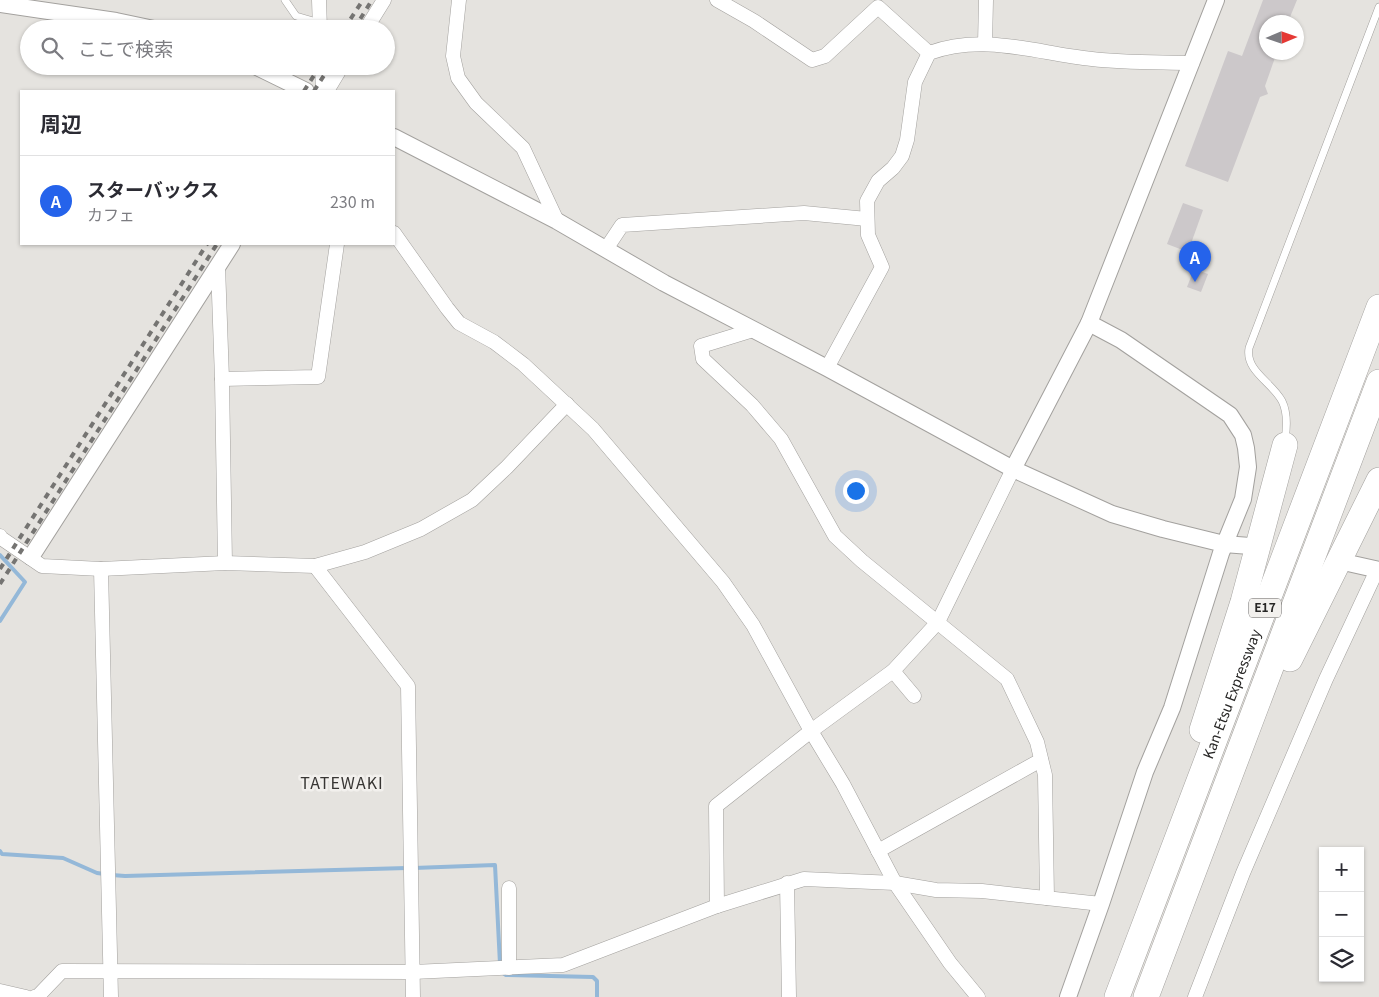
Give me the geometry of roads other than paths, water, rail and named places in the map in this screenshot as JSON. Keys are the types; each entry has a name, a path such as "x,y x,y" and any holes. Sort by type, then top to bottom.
{"highway":[{"name":"Kan-Etsu Expressway","path":"1117,997 1379,307"},
{"name":"Kan-Etsu Expressway","path":"1150,986 1379,382"},
{"path":"1151,908 1190,767 1243,602 1285,445"},
{"path":"1150,986 1186,908 1267,709 1309,618 1379,480"}],"street":[{"path":"319,0 320,20"},
{"path":"372,20 384,0"},
{"path":"459,0 453,56 458,78 476,103 523,148 557,221"},
{"path":"717,0 754,21 812,60 825,56 878,7 929,53"},
{"path":"985,44 986,0"},
{"path":"717,906 716,806 893,671 938,622 1013,469 1089,323 1216,0"},
{"path":"0,4 109,20"},
{"path":"827,368 882,267 868,235 867,201 878,181 893,168 902,156 907,140 915,82 929,53 955,45 985,44 1022,47 1092,59 1192,64"},
{"path":"273,75 304,90"},
{"path":"323,75 325,90"},
{"path":"326,90 336,75"},
{"path":"395,138 557,221 664,283 827,368 1013,469 1112,514 1224,544 1250,546"},
{"path":"606,249 622,225 804,213 867,219"},
{"path":"395,234 459,323 494,342 524,364 593,429 723,582 753,625 811,732 843,784 895,883 950,964 978,997"},
{"path":"31,557 231,245"},
{"path":"222,379 318,377 337,245"},
{"path":"218,266 225,563"},
{"path":"1068,997 1146,772 1172,708 1224,544 1243,499 1248,467 1243,435 1230,415 1136,350 1089,323"},
{"path":"753,330 701,346 703,360 752,405 780,439 835,536 862,561 1007,680 1037,742 1044,775 1047,898"},
{"path":"0,538 42,566 101,569 225,563 314,566 365,552 421,529 472,500 507,467 567,404"},
{"path":"1196,997 1246,864 1326,679 1378,570 1348,564"},
{"path":"314,566 408,686 413,997"},
{"path":"101,569 111,997"},
{"path":"893,671 914,696"},
{"path":"878,852 1041,760"},
{"path":"34,997 38,996 62,972 413,972 563,965 717,906 804,879 895,883 936,890 982,891 1101,904"},
{"path":"787,883 789,997"},
{"path":"509,888 509,968"},
{"path":"0,991 26,997"}],"lane":[{"path":"285,0 296,16 306,20"},
{"path":"1285,445 1287,420 1283,403 1270,385 1251,365 1249,348 1379,7"}],"waterway":[{"path":"0,555 25,582 0,621"},
{"path":"0,851 2,854 63,858 97,873 105,874"},
{"path":"414,868 495,865 500,964"},
{"path":"112,875 407,868"},
{"path":"503,973 506,975 593,977 597,981 597,997"}],"railway":[{"path":"350,20 363,0"},
{"path":"360,20 372,0"},
{"path":"305,90 314,75"},
{"path":"315,90 324,75"},
{"path":"0,569 206,245"},
{"path":"0,584 216,245"}],"place":[{"name":"スターバックス","path":"1195,282"}],"district":[{"name":"TATEWAKI","path":"342,783"}]}
